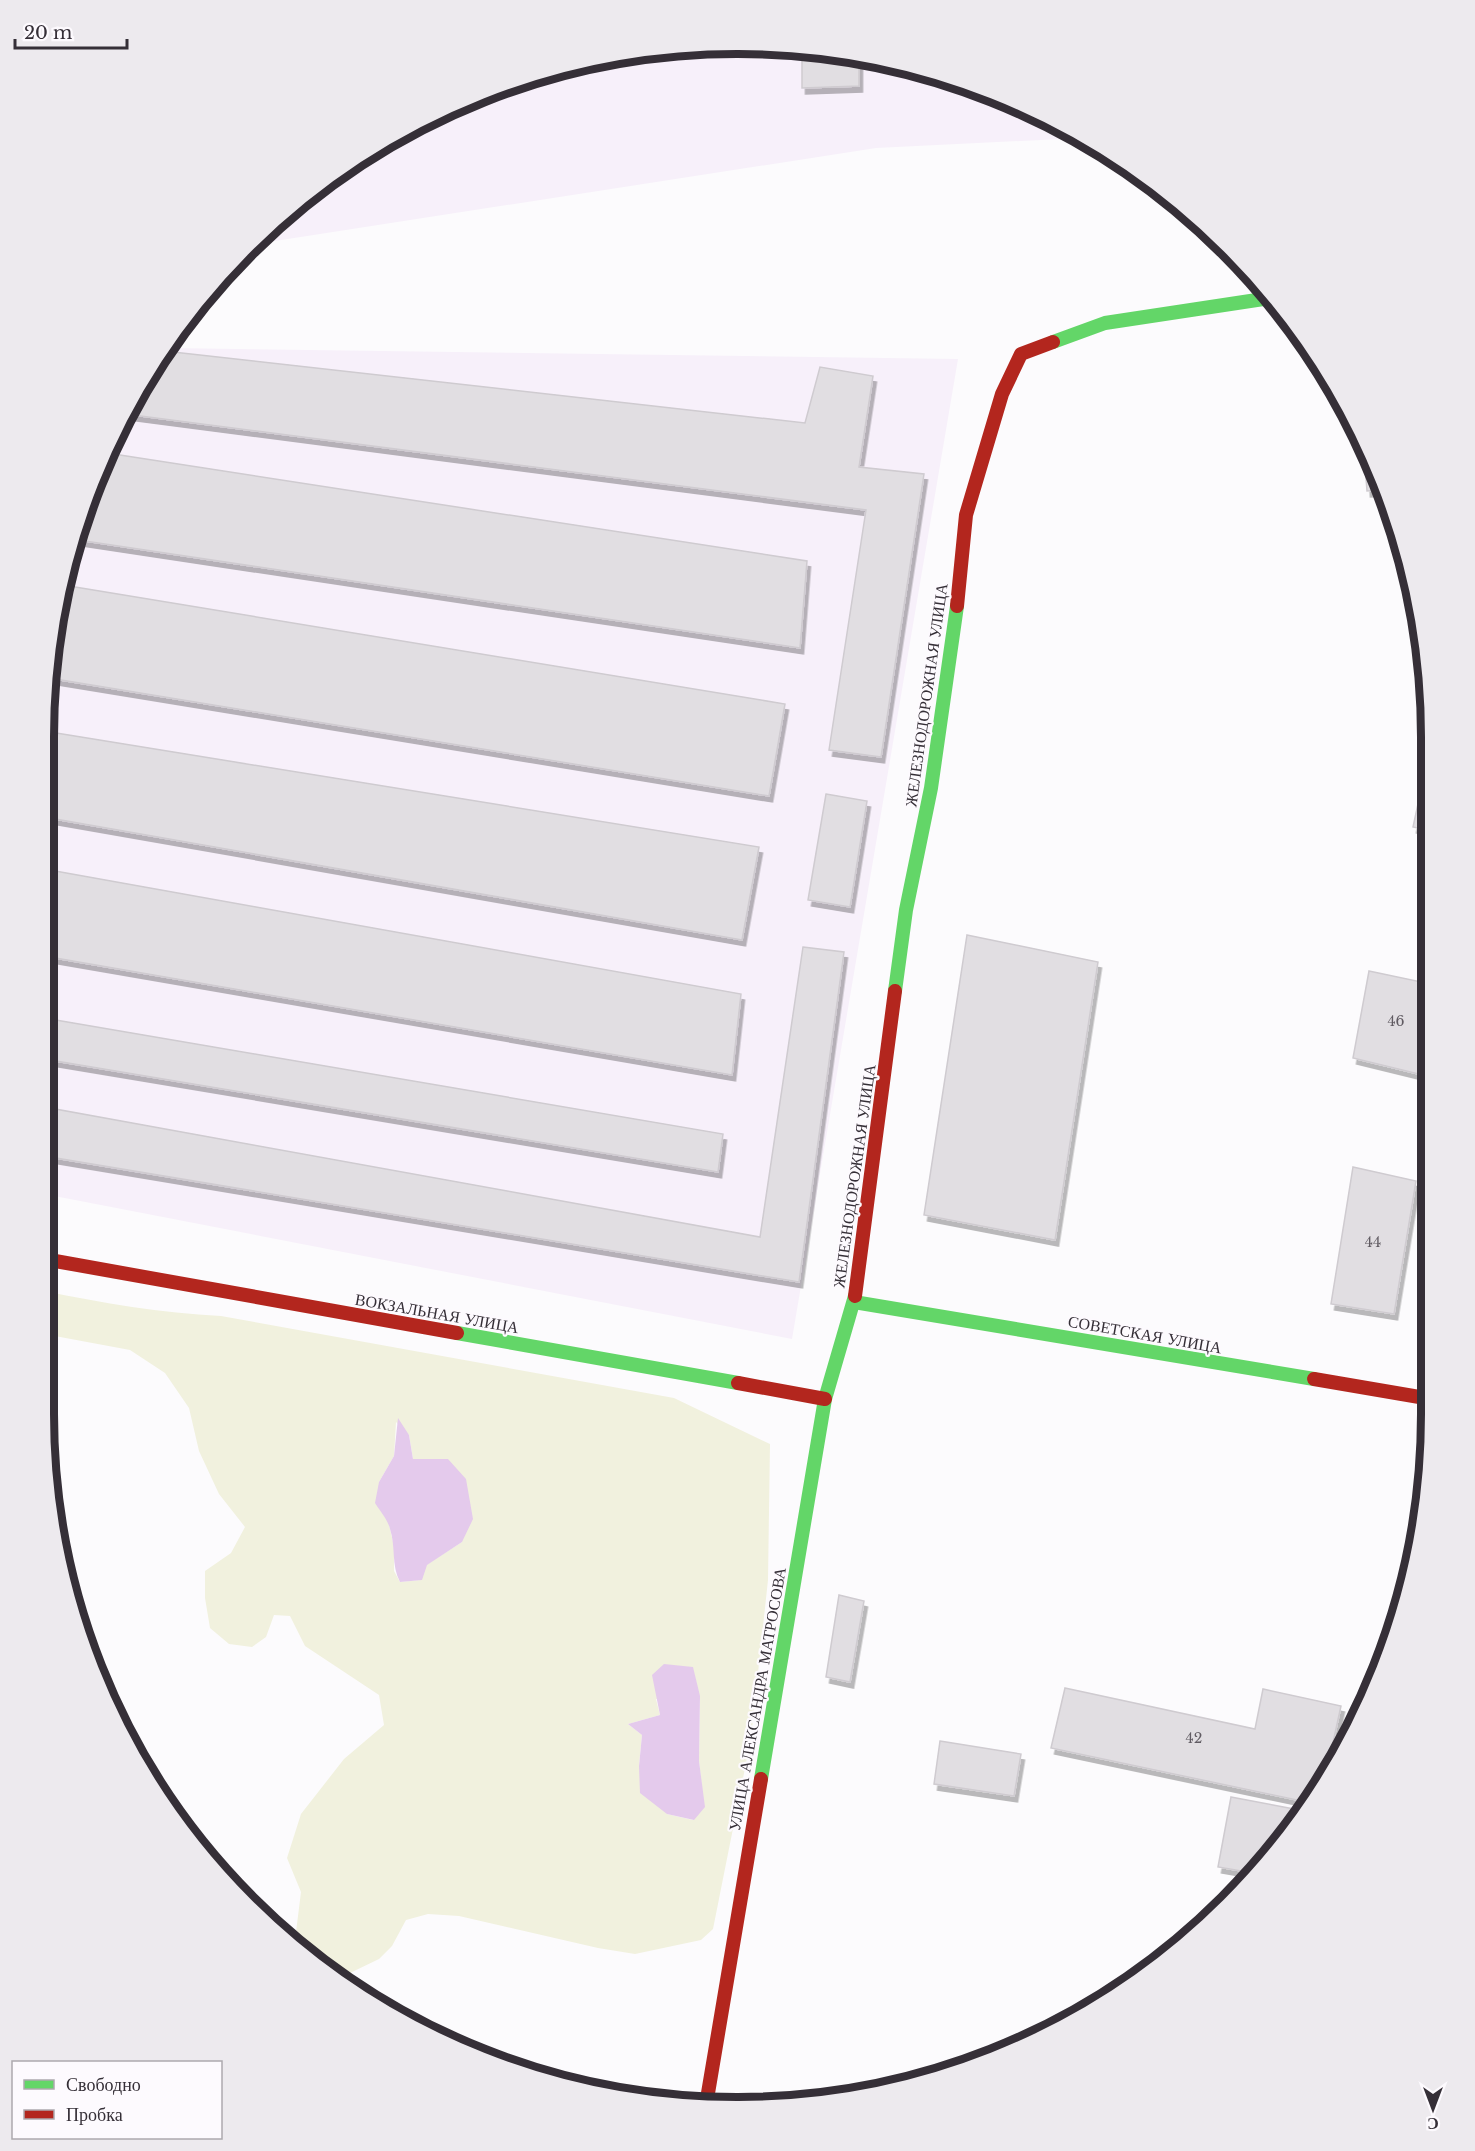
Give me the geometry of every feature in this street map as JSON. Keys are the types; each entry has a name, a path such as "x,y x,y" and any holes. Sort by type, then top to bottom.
{"street":[{"name":"ЖЕЛЕЗНОДОРОЖНАЯ УЛИЦА","path":"854,1302 906,910 931,788 955,624 966,515 1002,394 1021,354 1105,323 1261,299"},
{"name":"ВОКЗАЛЬНАЯ УЛИЦА","path":"54,1261 825,1399"},
{"name":"УЛИЦА АЛЕКСАНДРА МАТРОСОВА","path":"707,2096 825,1399 854,1302"},
{"name":"СОВЕТСКАЯ УЛИЦА","path":"854,1302 1421,1397"}],"shaded area":[{"path":"693,55 782,55 871,67 957,90 1040,124 1066,139 876,148 267,242 321,195 358,169 435,124 518,90 561,77 648,60"},
{"path":"176,348 958,359 792,1339 54,1196 54,738 55,693 60,648 77,561 106,476 124,435"},
{"path":"398,1418 409,1435 413,1459 448,1459 466,1479 473,1519 462,1542 427,1565 422,1580 400,1582 395,1569 389,1526 375,1503 379,1482 394,1456"},
{"path":"664,1664 693,1667 700,1696 699,1761 705,1807 694,1820 667,1814 640,1793 639,1766 642,1735 628,1724 660,1715 652,1675"}],"green space":[{"path":"54,1293 132,1307 221,1316 674,1398 770,1444 768,1580 751,1738 713,1929 701,1940 635,1954 598,1948 459,1916 428,1914 406,1920 392,1946 379,1959 350,1973 344,1972 321,1956 298,1936 296,1932 301,1892 287,1858 301,1814 344,1759 384,1725 379,1695 305,1646 290,1616 274,1615 266,1637 252,1647 229,1644 210,1628 205,1598 205,1571 231,1553 245,1527 219,1494 199,1451 189,1408 165,1373 130,1350 54,1336","holes":["396,1422 409,1435 413,1459 448,1459 462,1542 426,1565 421,1580 400,1582 394,1571 394,1546 379,1482 394,1456","700,1696 699,1761 704,1807 693,1820 667,1814 639,1766 642,1735 628,1724 660,1715 656,1699"]}],"building":[{"path":"802,58 859,65 859,86 802,88"},
{"path":"173,352 805,423 820,367 873,376 859,467 924,474 881,757 829,750 866,510 135,415"},
{"path":"116,454 807,561 800,648 83,541"},
{"path":"1365,467 1374,490 1367,491"},
{"path":"71,586 785,704 769,796 57,679"},
{"path":"54,733 759,847 742,940 54,819"},
{"path":"1421,790 1421,829 1413,827"},
{"path":"826,794 867,801 850,907 808,900"},
{"path":"54,871 741,994 732,1075 54,958"},
{"path":"967,935 1098,962 1055,1240 924,1215"},
{"path":"803,947 844,952 799,1282 54,1158 54,1109 760,1237"},
{"path":"1369,971 1421,982 1421,1075 1353,1058"},
{"path":"54,1020 723,1134 718,1172 54,1061"},
{"path":"1353,1167 1416,1181 1394,1314 1331,1304"},
{"path":"839,1595 864,1601 850,1682 826,1677"},
{"path":"1065,1688 1255,1729 1263,1689 1341,1706 1331,1751 1301,1801 1051,1748"},
{"path":"940,1741 1021,1754 1014,1796 934,1784"},
{"path":"1231,1797 1295,1809 1244,1871 1218,1867"}],"traffic: fast":[{"path":"1053,342 1105,323 1261,299"},
{"path":"895,991 906,910 931,788 957,606"},
{"path":"761,1779 825,1399 855,1296"},
{"path":"854,1302 1314,1379"},
{"path":"457,1333 738,1383"}],"traffic: jam":[{"path":"957,606 966,515 1002,394 1021,354 1053,342"},
{"path":"855,1296 895,991"},
{"path":"54,1261 457,1333"},
{"path":"1314,1379 1421,1397"},
{"path":"738,1383 825,1399"},
{"path":"707,2096 761,1779"}]}
